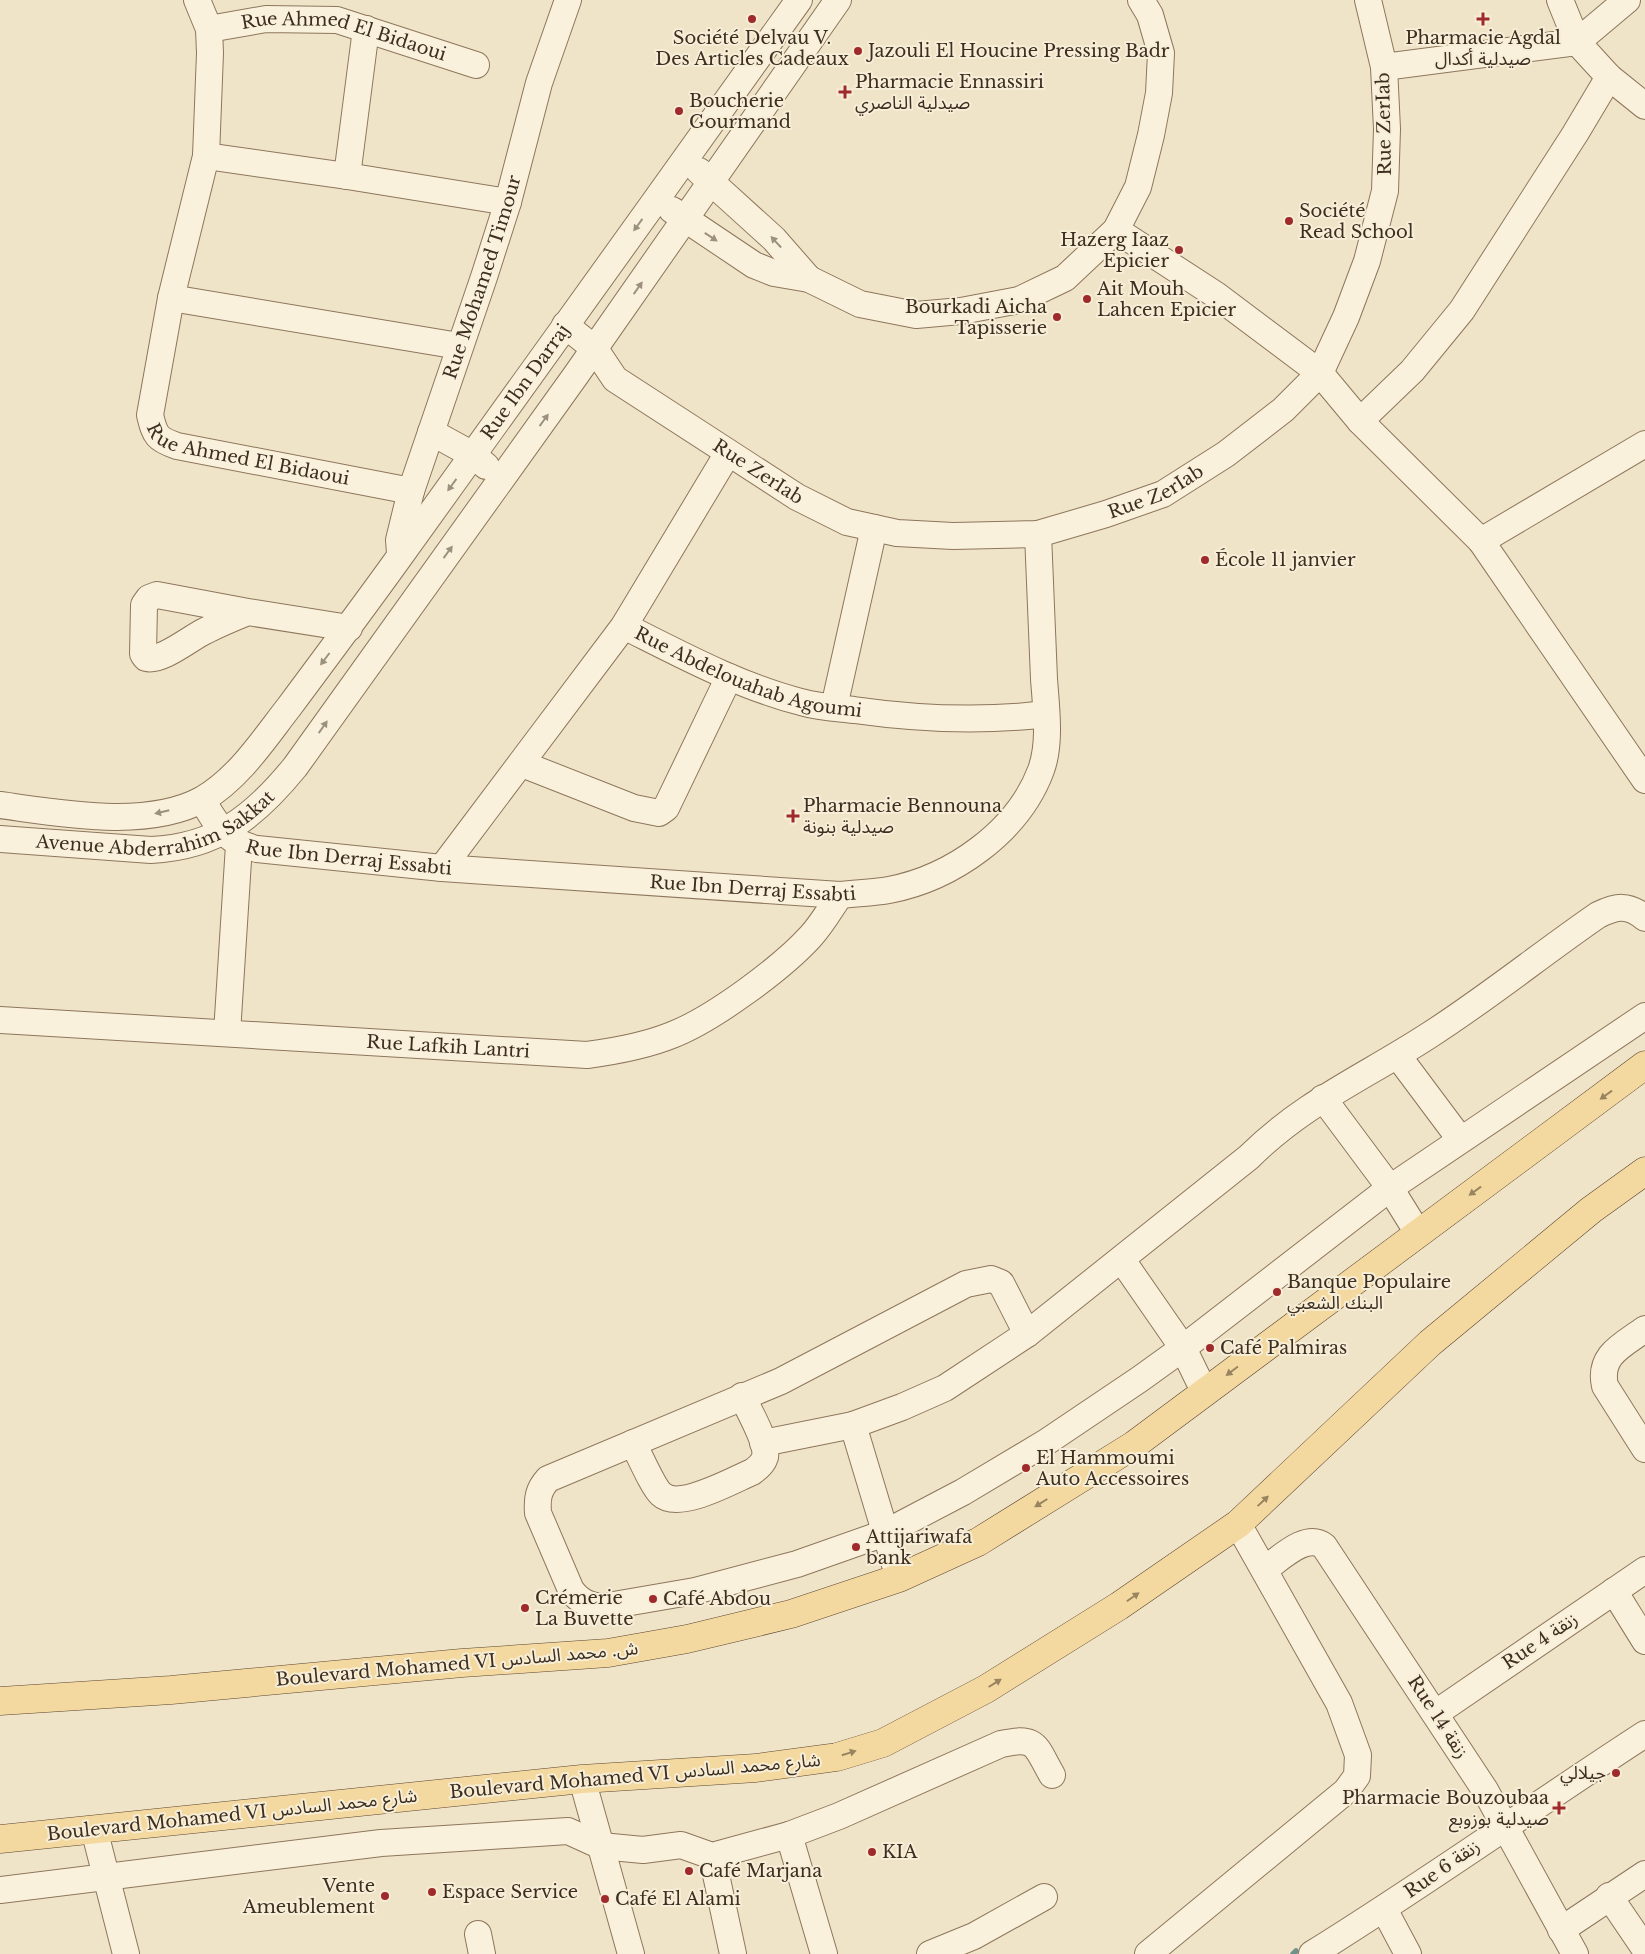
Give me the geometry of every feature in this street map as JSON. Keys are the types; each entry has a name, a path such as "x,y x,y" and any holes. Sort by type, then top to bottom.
{"main road":[{"name":"Boulevard Mohamed VI ش. محمد السادس","path":"0,1701 172,1690 462,1663 608,1653 687,1640 791,1614 899,1578 978,1542 1134,1446 1204,1391 1645,1065"},
{"name":"Boulevard Mohamed VI شارع محمد السادس","path":"0,1839 582,1779 756,1768 837,1757 883,1743 1002,1679 1119,1606 1238,1524 1430,1343 1591,1210 1645,1171"}],"street":[{"name":"Rue Ahmed El Bidaoui","path":"197,0 209,29 210,93 206,156 171,298 150,415 154,430 160,440 177,446 411,491"},
{"name":"Rue Mohamed Timour","path":"401,555 399,540 411,491 508,202 539,82 568,0"},
{"name":"Rue Ibn Darraj","path":"247,762 349,628 799,0"},
{"name":"Rue Ibn Darraj","path":"295,767 595,349 838,0"},
{"path":"657,199 754,265 774,273 809,279 860,304 916,315 961,311 1019,300 1065,278 1116,230 1138,187 1159,93 1161,53 1150,15 1141,0"},
{"name":"Rue ZerIab","path":"565,325 595,349 615,379 797,497 847,522 897,533 953,536 1038,534 1106,514 1163,494 1226,454 1283,410 1320,373 1346,318 1367,261 1385,191 1387,129 1384,67 1368,0"},
{"path":"1560,0 1577,42 1609,77 1645,106"},
{"path":"1384,67 1577,42 1627,0"},
{"name":"Rue Ahmed El Bidaoui","path":"209,29 266,19 308,18 337,20 476,65"},
{"path":"347,176 366,28"},
{"path":"1360,421 1412,371 1462,310 1575,134 1609,77"},
{"path":"206,156 508,202"},
{"path":"685,159 774,239 809,279"},
{"path":"1116,230 1216,295 1320,373 1360,421 1481,541 1642,768"},
{"path":"171,298 459,346"},
{"path":"546,352 576,375"},
{"name":"Rue ZerIab","path":"576,375 615,379"},
{"path":"431,432 473,455 501,478"},
{"path":"1481,541 1643,451"},
{"name":"Rue Abdelouahab Agoumi","path":"728,453 624,626 729,677 802,702 941,719 1010,718 1046,714"},
{"path":"834,707 874,528"},
{"name":"Rue Ibn Derraj Essabti","path":"202,800 231,839 257,849 442,868 840,895 889,890 933,877 969,857 998,832 1026,801 1042,769 1046,714 1038,534"},
{"path":"401,555 429,578"},
{"path":"248,612 349,628"},
{"path":"442,868 624,626"},
{"path":"522,764 634,808 659,813 666,808 729,677"},
{"name":"Avenue Abderrahim Sakkat","path":"0,805 52,812 124,816 152,815 178,809 202,800 221,786 247,762"},
{"name":"Avenue Abderrahim Sakkat","path":"5,843 151,850 231,839 295,767"},
{"path":"227,1033 231,839"},
{"name":"Rue Lafkih Lantri","path":"0,1020 587,1055 626,1050 674,1035 727,1004 769,973 812,936 840,895"},
{"path":"763,1443 853,1425 902,1407 945,1388 1027,1334 1249,1157 1269,1137 1323,1098 1398,1056 1473,1006 1532,961 1598,915 1608,910 1627,908 1636,910 1645,918"},
{"path":"1027,1334 1001,1283 991,1279 966,1284 781,1381 548,1479 540,1488 537,1501 538,1513 571,1590 578,1599 590,1605 602,1607 695,1591 797,1564 885,1533 964,1492 1044,1444 1183,1348 1390,1188 1645,1016"},
{"path":"1398,1056 1460,1139"},
{"path":"1323,1098 1390,1188 1418,1233"},
{"path":"1122,1260 1183,1348 1204,1391"},
{"path":"1645,1329 1611,1354 1604,1364 1602,1375 1605,1386 1645,1450"},
{"path":"633,1443 661,1494 672,1500 685,1500 752,1472 761,1465 765,1455 763,1443 742,1396"},
{"path":"853,1425 899,1578"},
{"path":"1148,1954 1346,1791 1357,1776 1358,1755 1339,1703 1238,1524"},
{"name":"Rue 14 زنقة","path":"1265,1569 1302,1544 1319,1542 1324,1546 1436,1713 1504,1826 1575,1954"},
{"name":"Rue 4 زنقة","path":"1436,1713 1645,1570"},
{"path":"1614,1591 1645,1641"},
{"name":"Rue 6 زنقة","path":"1312,1954 1384,1909 1504,1826 1645,1734"},
{"path":"0,1890 381,1843 568,1831 601,1846 643,1850 680,1845 712,1856 789,1834 898,1791 1001,1744 1021,1740 1035,1745 1052,1775"},
{"path":"582,1779 631,1954"},
{"path":"94,1829 126,1954"},
{"path":"789,1834 824,1954"},
{"path":"712,1856 733,1954"},
{"path":"1561,1930 1645,1874"},
{"path":"1610,1896 1645,1949"},
{"path":"930,1954 974,1936 1044,1897"},
{"path":"1384,1909 1408,1954"}],"waterway":[{"path":"1293,1954 1296,1951"}],"place":[{"name":"Société Delvau V. Des Articles Cadeaux","path":"752,19"},
{"name":"Pharmacie Agdal صيدلية أكدال","path":"1483,19"},
{"name":"Jazouli El Houcine Pressing Badr","path":"858,51"},
{"name":"Pharmacie Ennassiri صيدلية الناصري","path":"845,92"},
{"name":"Boucherie Gourmand","path":"679,111"},
{"name":"Société Read School","path":"1289,221"},
{"name":"Hazerg Iaaz Epicier","path":"1179,250"},
{"name":"Ait Mouh Lahcen Epicier","path":"1087,299"},
{"name":"Bourkadi Aicha Tapisserie","path":"1057,317"},
{"name":"École 11 janvier","path":"1205,560"},
{"name":"Pharmacie Bennouna صيدلية بنونة","path":"793,816"},
{"name":"Banque Populaire البنك الشعبي","path":"1277,1292"},
{"name":"Café Palmiras","path":"1210,1348"},
{"name":"El Hammoumi Auto Accessoires","path":"1026,1468"},
{"name":"Attijariwafa bank","path":"856,1547"},
{"name":"Café Abdou","path":"653,1599"},
{"name":"Crémerie La Buvette","path":"525,1608"},
{"name":"جيلالي","path":"1616,1773"},
{"name":"Pharmacie Bouzoubaa صيدلية بوزوبع","path":"1559,1808"},
{"name":"KIA","path":"872,1852"},
{"name":"Café Marjana","path":"689,1871"},
{"name":"Espace Service","path":"432,1892"},
{"name":"Vente Ameublement","path":"385,1896"},
{"name":"Café El Alami","path":"605,1899"}]}
